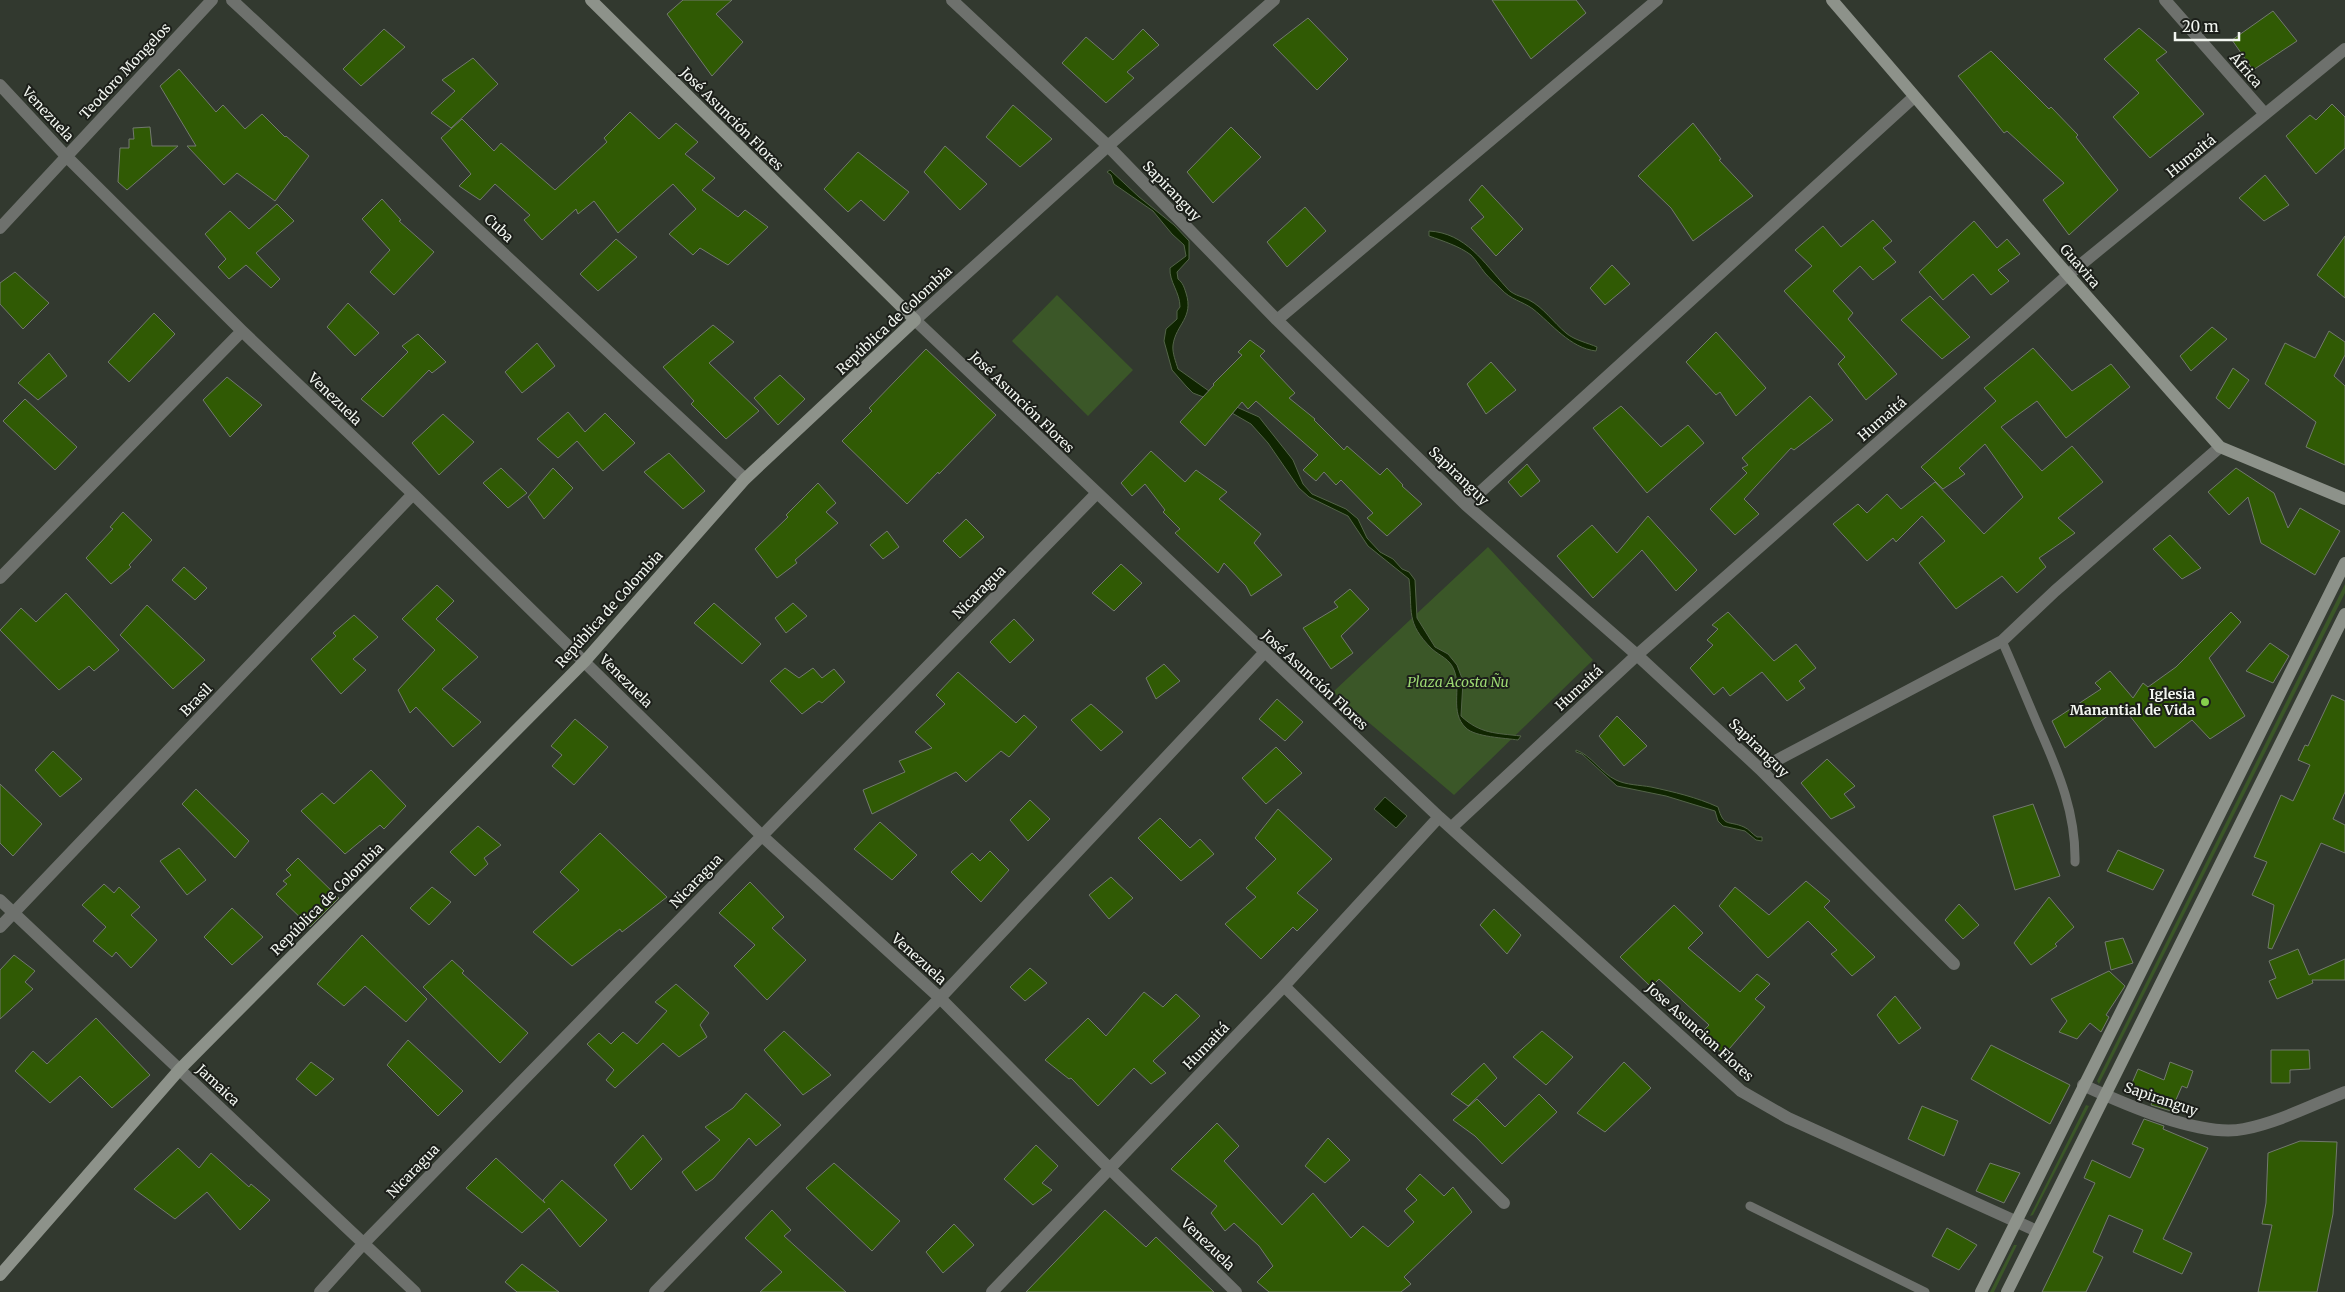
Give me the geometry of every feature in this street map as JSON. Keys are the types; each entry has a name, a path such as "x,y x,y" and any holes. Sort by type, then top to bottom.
{"street":[{"name":"Teodoro Mongelos","path":"0,228 212,0"},
{"name":"Cuba","path":"232,0 745,479"},
{"name":"José Asunción Flores","path":"591,0 915,320 1096,494 1440,817"},
{"name":"Sapiranguy","path":"952,0 1108,146 1277,320 1466,505 1637,655 1760,769 1954,964"},
{"name":"República de Colombia","path":"0,1274 180,1069 584,661 745,479 915,320 1274,0"},
{"path":"1277,320 1657,0"},
{"name":"Guavira","path":"1832,0 2068,276 2220,447 2345,499"},
{"name":"África","path":"2165,0 2265,114"},
{"name":"Humaitá","path":"1452,826 1637,655 2068,276 2345,49"},
{"name":"Venezuela","path":"0,85 66,156 242,331 413,494 761,835 940,998 1110,1169 1236,1292"},
{"path":"1466,505 1914,97"},
{"path":"0,578 242,331"},
{"path":"1760,769 2002,641 2055,591 2220,447"},
{"name":"Brasil","path":"0,928 413,494"},
{"name":"Nicaragua","path":"320,1292 364,1243 1096,494"},
{"path":"1981,1292 2345,563"},
{"path":"2007,1292 2345,614"},
{"path":"655,1292 940,998 1264,653"},
{"name":"Humaitá","path":"992,1292 1284,986 1440,817"},
{"name":"Jose Asuncion Flores","path":"1440,817 1741,1091 1788,1118 2037,1231"},
{"name":"Jamaica","path":"0,900 415,1292"},
{"path":"1284,986 1504,1203"},
{"name":"Sapiranguy","path":"2083,1085 2192,1127 2223,1131 2244,1129 2265,1123 2345,1092"}],"lane":[{"path":"2002,641 2059,773 2070,806 2076,838 2075,862"},
{"path":"1750,1206 1925,1292"}],"green space":[{"path":"1057,295 1133,370 1088,416 1012,341"},
{"name":"Plaza Acosta Ñu","path":"1488,547 1593,660 1454,795 1333,692"},
{"path":"2345,584 2345,593 2099,1084 2097,1081"},
{"path":"2086,1105 2089,1106 2033,1215 2030,1216"},
{"path":"2014,1245 2017,1245 1994,1292 1990,1292"}],"shaded area":[{"path":"1110,170 1139,197 1174,225 1189,241 1189,259 1177,272 1188,302 1186,315 1173,345 1178,369 1223,401 1259,417 1293,460 1303,484 1312,494 1346,509 1358,519 1367,538 1380,552 1393,559 1402,569 1409,572 1415,580 1417,618 1435,647 1448,654 1457,665 1463,681 1461,716 1475,726 1489,732 1521,736 1518,740 1490,737 1476,733 1470,731 1461,722 1457,708 1457,685 1454,670 1450,663 1423,640 1414,624 1409,579 1368,546 1348,516 1309,497 1299,488 1268,443 1251,424 1206,398 1193,393 1172,370 1164,341 1166,329 1177,319 1180,302 1171,278 1170,268 1186,256 1184,245 1153,211 1114,184 1111,175 1107,172"},
{"path":"1429,231 1454,237 1464,243 1482,259 1508,290 1534,303 1566,333 1597,347 1596,351 1587,349 1570,340 1533,309 1505,293 1471,255 1456,246 1429,236"},
{"path":"1576,750 1581,752 1611,777 1620,782 1677,793 1718,807 1725,821 1746,828 1757,837 1762,837 1762,841 1756,840 1745,831 1723,826 1718,821 1715,811 1666,796 1617,786 1582,754 1576,752"},
{"path":"1385,797 1407,816 1396,828 1374,809"}],"building":[{"path":"683,0 732,0 716,14 743,42 712,76 667,14"},
{"path":"1492,0 1576,0 1586,13 1531,59"},
{"path":"2273,11 2297,41 2253,70 2232,40"},
{"path":"1308,18 1348,59 1317,90 1273,45"},
{"path":"2139,28 2167,52 2156,60 2204,114 2150,158 2113,117 2139,93 2104,59"},
{"path":"384,29 405,47 361,86 343,69"},
{"path":"1143,29 1159,45 1127,72 1134,78 1106,103 1062,63 1086,37 1113,60"},
{"path":"1991,51 2078,135 2076,137 2118,190 2069,235 2043,200 2064,183 2007,131 2004,133 1958,76"},
{"path":"473,58 498,84 451,128 431,113 455,91 442,80"},
{"path":"179,69 216,112 223,105 245,129 262,114 285,137 309,156 275,201 237,173 224,185 187,146 196,146 160,86"},
{"path":"2332,104 2345,117 2345,148 2316,174 2286,136 2310,115 2316,120"},
{"path":"1013,105 1052,139 1020,167 986,137"},
{"path":"630,112 659,139 676,123 698,142 685,154 715,178 702,190 738,217 745,210 768,227 728,265 700,248 693,255 669,234 696,209 673,184 618,233 594,201 578,214 576,209 542,240 524,220 530,215 495,184 480,200 459,186 471,174 441,138 462,119 494,151 501,143 555,190 607,142 604,138"},
{"path":"1693,123 1721,159 1719,160 1753,196 1693,241 1671,208 1638,176"},
{"path":"150,127 152,146 178,146 127,190 118,182 120,148 129,148 129,139 134,139 133,128"},
{"path":"1231,127 1261,157 1213,203 1187,172"},
{"path":"945,146 987,184 960,210 924,172"},
{"path":"858,152 909,192 884,221 861,200 848,212 824,189"},
{"path":"2265,175 2289,205 2264,221 2239,198"},
{"path":"1482,185 1523,229 1496,256 1471,228 1484,217 1469,200"},
{"path":"382,199 401,220 399,221 434,252 394,295 370,272 390,250 362,219"},
{"path":"277,204 294,221 256,253 280,279 271,288 246,265 229,279 218,267 226,259 205,234 230,211 249,229"},
{"path":"1305,207 1326,231 1287,267 1267,242"},
{"path":"1873,220 1892,241 1883,248 1896,262 1873,280 1860,266 1833,291 1853,313 1848,319 1897,374 1866,400 1838,364 1845,357 1784,291 1812,266 1795,250 1823,226 1841,247"},
{"path":"1974,221 1997,248 2007,239 2020,254 1998,270 2009,281 1991,295 1973,274 1943,300 1919,272"},
{"path":"2345,236 2345,298 2317,275"},
{"path":"616,239 637,257 598,291 580,274"},
{"path":"1612,265 1630,284 1605,305 1590,288"},
{"path":"15,272 49,303 23,329 0,304 0,283"},
{"path":"1930,296 1970,337 1942,359 1901,320"},
{"path":"348,303 379,333 355,356 327,327"},
{"path":"154,313 175,334 129,382 108,362"},
{"path":"713,325 734,342 709,363 759,411 726,439 691,404 694,401 663,367"},
{"path":"2212,327 2227,339 2191,371 2180,356"},
{"path":"2329,331 2345,342 2345,355 2334,376 2345,386 2345,465 2306,447 2316,422 2265,384 2285,343 2315,358"},
{"path":"1716,332 1766,388 1736,416 1720,392 1716,395 1686,362"},
{"path":"418,334 446,362 432,373 429,370 383,417 361,399 408,352 402,346"},
{"path":"1250,340 1265,351 1260,356 1295,393 1289,398 1315,419 1344,450 1347,446 1380,475 1387,468 1402,486 1422,504 1387,536 1367,518 1373,513 1341,480 1336,485 1324,472 1316,481 1303,470 1318,455 1256,401 1248,409 1242,402 1205,446 1180,422 1213,384 1242,355 1238,352"},
{"path":"537,343 555,366 522,393 505,372"},
{"path":"2033,348 2072,391 2111,364 2130,387 2066,438 2037,401 2001,427 2042,471 2072,446 2103,482 2058,518 2075,533 2039,558 2046,567 2017,593 2002,576 1956,609 1919,563 1945,541 1922,516 1896,542 1893,538 1867,561 1833,524 1858,504 1867,513 1887,494 1901,509 1935,482 1984,534 2023,497 1985,444 1959,468 1965,474 1943,489 1921,467 1996,401 1984,388"},
{"path":"926,349 996,415 907,504 842,441 872,411 869,408"},
{"path":"49,353 67,376 38,400 18,383"},
{"path":"1491,362 1516,390 1486,414 1467,384"},
{"path":"2233,368 2249,380 2229,409 2216,398"},
{"path":"780,375 805,399 778,425 754,398"},
{"path":"227,377 262,405 230,437 203,400"},
{"path":"1810,396 1833,420 1794,450 1791,448 1744,499 1759,514 1735,535 1710,509 1747,473 1742,468 1748,465 1742,458"},
{"path":"25,399 77,447 55,470 3,421"},
{"path":"1621,406 1661,447 1688,425 1704,443 1647,493 1593,428"},
{"path":"568,412 585,432 605,413 635,443 603,471 577,441 558,458 537,439"},
{"path":"443,414 474,442 439,475 412,443"},
{"path":"1151,451 1185,482 1196,470 1227,492 1219,499 1261,534 1254,543 1282,575 1251,596 1246,586 1224,563 1218,573 1175,533 1180,529 1163,512 1165,510 1145,484 1132,496 1121,483"},
{"path":"669,453 705,491 683,509 644,472"},
{"path":"1527,464 1540,481 1521,497 1508,482"},
{"path":"501,468 527,493 508,508 483,483"},
{"path":"553,468 573,488 544,519 528,497"},
{"path":"2236,468 2274,493 2288,528 2300,508 2340,531 2315,575 2261,543 2248,497 2229,515 2208,492"},
{"path":"818,483 836,503 826,512 838,523 795,560 797,563 777,578 755,549 788,517 786,515"},
{"path":"123,512 152,540 129,565 131,567 111,584 86,558 113,529 110,527"},
{"path":"1648,516 1697,570 1676,591 1642,550 1593,598 1557,556 1592,525 1617,553"},
{"path":"966,519 984,537 960,558 943,541"},
{"path":"887,531 899,547 883,559 870,545"},
{"path":"2170,535 2201,568 2182,579 2153,549"},
{"path":"1121,564 1142,583 1114,611 1092,593"},
{"path":"184,567 207,588 195,600 172,580"},
{"path":"437,585 454,601 436,619 478,657 442,689 481,722 453,747 416,707 410,713 398,690 435,650 402,619"},
{"path":"1350,589 1369,609 1341,636 1353,653 1331,669 1303,628 1338,607 1334,602"},
{"path":"66,593 119,650 94,671 89,666 59,690 0,630 21,608 36,622"},
{"path":"714,603 761,644 742,664 694,623"},
{"path":"793,603 807,616 786,633 775,618"},
{"path":"147,605 205,660 173,689 120,635"},
{"path":"1728,612 1774,661 1796,644 1816,668 1799,681 1805,688 1787,701 1762,672 1730,696 1723,687 1714,695 1690,668 1713,645 1707,640 1718,629 1712,625"},
{"path":"2231,612 2241,622 2209,658 2245,716 2210,739 2192,720 2155,748 2130,716 2117,709 2065,748 2052,721 2101,689 2095,683 2110,671 2133,698 2143,683 2148,687 2176,667"},
{"path":"354,615 378,637 353,659 366,670 341,694 311,659 336,636 333,633"},
{"path":"1014,619 1034,640 1010,663 990,642"},
{"path":"2270,643 2289,656 2273,683 2246,671"},
{"path":"1164,664 1180,681 1156,699 1146,678"},
{"path":"785,668 799,678 813,668 822,678 834,669 845,682 822,703 819,701 802,714 770,681"},
{"path":"958,672 1016,723 1024,715 1037,727 1009,757 1001,751 966,782 956,772 872,814 863,790 905,772 899,761 932,748 915,732 945,704 936,695"},
{"path":"2332,695 2345,701 2345,792 2333,819 2345,825 2345,853 2321,843 2272,949 2268,948 2274,905 2252,895 2267,862 2254,857 2281,795 2293,801 2310,765 2298,760 2305,745 2308,746"},
{"path":"1277,699 1303,722 1285,741 1259,719"},
{"path":"1091,704 1123,732 1101,751 1071,720"},
{"path":"1617,716 1647,746 1624,766 1599,736"},
{"path":"575,719 608,747 574,785 552,766 562,755 551,746"},
{"path":"1276,747 1302,773 1266,804 1242,778"},
{"path":"53,751 82,779 60,797 35,770"},
{"path":"1827,759 1855,786 1844,794 1855,807 1831,819 1801,783"},
{"path":"371,770 406,806 384,829 380,825 345,854 301,811 322,793 334,804"},
{"path":"0,784 42,824 13,856 0,843"},
{"path":"196,789 249,841 235,858 182,804"},
{"path":"1030,800 1050,819 1028,841 1010,820"},
{"path":"2033,804 2060,876 2015,890 1993,816"},
{"path":"1278,809 1332,859 1297,893 1318,910 1297,931 1293,927 1261,959 1225,924 1256,897 1246,888 1276,859 1255,838"},
{"path":"1160,818 1190,848 1200,839 1214,854 1181,881 1138,838"},
{"path":"880,822 917,855 892,880 854,849"},
{"path":"478,826 501,845 484,858 488,864 475,876 450,852"},
{"path":"600,833 667,897 622,932 620,929 572,966 533,932 579,890 560,872"},
{"path":"179,848 206,880 187,895 160,861"},
{"path":"2118,850 2164,870 2153,890 2107,871"},
{"path":"990,851 1009,870 981,902 951,872 972,853 980,861"},
{"path":"298,858 339,898 310,927 276,894 287,884 283,881 291,875 286,870"},
{"path":"1111,877 1133,898 1109,919 1089,895"},
{"path":"1806,881 1830,901 1824,907 1875,957 1852,976 1831,954 1837,950 1808,921 1768,958 1719,906 1735,887 1769,915"},
{"path":"750,882 784,917 772,928 806,960 767,1000 734,966 755,945 719,913"},
{"path":"104,884 114,893 119,887 140,907 131,915 157,940 131,968 116,952 112,957 93,941 106,927 82,905"},
{"path":"432,887 451,902 429,925 410,908"},
{"path":"2049,897 2074,927 2055,944 2057,946 2031,965 2014,943"},
{"path":"1959,904 1979,925 1963,939 1945,920"},
{"path":"1674,905 1703,933 1688,948 1740,992 1757,974 1770,984 1755,999 1765,1007 1724,1055 1701,1033 1709,1025 1659,979 1651,987 1620,957"},
{"path":"232,908 263,937 232,965 204,937"},
{"path":"1494,909 1521,935 1507,954 1480,925"},
{"path":"362,935 427,999 406,1022 365,986 344,1006 317,984"},
{"path":"2123,938 2133,963 2111,970 2105,942"},
{"path":"2298,949 2309,975 2345,959 2345,980 2312,980 2313,983 2277,999 2269,981 2276,978 2269,961"},
{"path":"14,955 35,971 25,982 33,989 0,1019 0,970"},
{"path":"452,960 464,971 462,973 528,1033 500,1063 423,987"},
{"path":"1030,968 1047,983 1025,1001 1010,987"},
{"path":"2109,971 2125,986 2106,1015 2109,1017 2101,1032 2090,1023 2077,1039 2059,1032 2067,1021 2051,999"},
{"path":"676,984 709,1013 700,1025 707,1037 679,1057 663,1043 615,1088 606,1080 614,1070 587,1044 599,1033 611,1044 623,1032 637,1044 667,1011 655,1002"},
{"path":"1144,992 1163,1007 1176,994 1200,1016 1153,1061 1166,1073 1151,1084 1134,1068 1098,1106 1071,1078 1069,1079 1045,1060 1088,1018 1106,1036"},
{"path":"1895,996 1921,1028 1899,1044 1877,1015"},
{"path":"96,1018 150,1075 112,1108 80,1076 50,1103 15,1071 33,1051 47,1064"},
{"path":"784,1031 831,1075 803,1095 764,1050"},
{"path":"1542,1031 1573,1057 1546,1085 1513,1057"},
{"path":"408,1040 463,1091 438,1116 387,1065"},
{"path":"1991,1045 2070,1085 2050,1124 1971,1079"},
{"path":"2271,1050 2309,1050 2310,1069 2290,1070 2290,1083 2271,1083"},
{"path":"311,1062 334,1079 316,1096 296,1079"},
{"path":"1624,1062 1651,1088 1605,1132 1577,1113"},
{"path":"2170,1062 2193,1071 2187,1088 2182,1086 2171,1111 2151,1105 2153,1100 2129,1090 2138,1069 2164,1080"},
{"path":"1484,1063 1497,1078 1468,1106 1451,1094"},
{"path":"746,1093 781,1125 756,1146 749,1138 713,1179 696,1191 682,1172 720,1140 705,1127 733,1108"},
{"path":"1539,1094 1557,1112 1502,1164 1475,1136 1453,1120 1477,1099 1505,1127"},
{"path":"1922,1106 1958,1121 1944,1156 1908,1139"},
{"path":"2144,1119 2164,1126 2163,1129 2208,1148 2163,1239 2192,1253 2182,1274 2133,1252 2143,1230 2109,1215 2093,1252 2103,1257 2086,1292 2042,1292 2095,1183 2084,1178 2092,1160 2130,1178 2144,1149 2132,1144"},
{"path":"1217,1123 1239,1146 1224,1161 1282,1225 1313,1193 1351,1238 1363,1226 1388,1247 1414,1222 1404,1211 1417,1200 1406,1189 1420,1174 1444,1196 1453,1187 1472,1212 1404,1277 1411,1284 1401,1292 1269,1292 1257,1282 1273,1266 1259,1246 1234,1223 1225,1231 1211,1213 1217,1206 1171,1169"},
{"path":"643,1135 662,1159 631,1190 614,1165"},
{"path":"1328,1138 1350,1160 1325,1183 1305,1166"},
{"path":"2300,1141 2337,1142 2333,1214 2317,1292 2258,1292 2272,1225 2262,1224 2266,1203 2268,1153"},
{"path":"1036,1145 1058,1166 1042,1183 1052,1190 1033,1205 1004,1179"},
{"path":"178,1148 199,1168 211,1153 249,1187 251,1184 270,1200 240,1230 207,1192 175,1219 134,1189"},
{"path":"496,1158 545,1203 543,1200 562,1180 607,1220 580,1247 549,1208 522,1233 466,1188"},
{"path":"834,1163 900,1221 872,1251 806,1188"},
{"path":"1990,1163 2020,1173 2004,1203 1976,1191"},
{"path":"772,1210 791,1230 784,1236 846,1292 760,1292 782,1272 745,1238"},
{"path":"1105,1210 1146,1247 1156,1237 1214,1292 1026,1292"},
{"path":"954,1224 974,1245 943,1273 926,1252"},
{"path":"1947,1228 1977,1245 1959,1270 1932,1256"},
{"path":"522,1264 559,1292 517,1292 505,1282"}],"place":[{"name":"Iglesia Manantial de Vida","path":"2205,702"}]}
